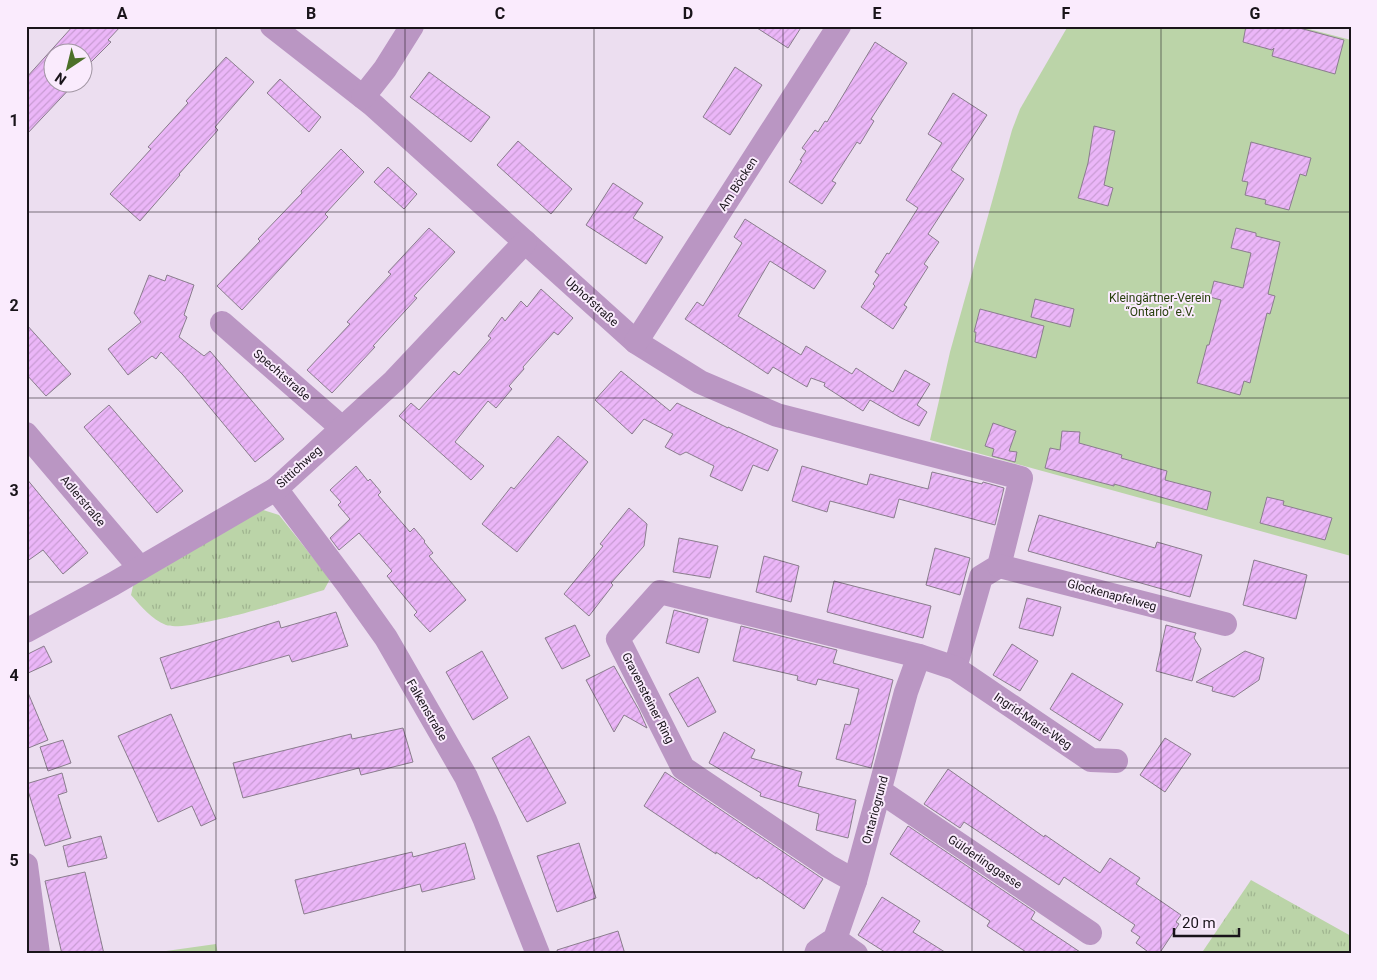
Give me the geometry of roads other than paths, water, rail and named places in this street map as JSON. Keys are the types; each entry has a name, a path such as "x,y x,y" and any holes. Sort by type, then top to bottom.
{"street":[{"name":"Uphofstraße","path":"272,26 363,97 636,342 700,382 777,415 1021,478 999,566"},
{"path":"363,97 385,69 412,26"},
{"name":"Am Böcken","path":"636,342 839,26"},
{"name":"Sittichweg","path":"26,631 140,568 276,489 418,357 525,242"},
{"name":"Spechtstraße","path":"222,323 342,428"},
{"name":"Adlerstraße","path":"26,434 140,568"},
{"name":"Falkenstraße","path":"276,489 350,586 386,638 466,777 538,954"},
{"path":"955,668 981,577 999,566"},
{"name":"Glockenapfelweg","path":"999,566 1226,624"},
{"name":"Gravensteiner Ring","path":"855,881 828,866 683,768 618,639 660,592 919,656 955,668"},
{"name":"Ontariogrund","path":"834,939 855,881 906,692 919,656"},
{"name":"Ingrid-Marie-Weg","path":"955,668 1091,760 1116,761"},
{"name":"Gülderlinggasse","path":"880,792 1090,932"},
{"path":"26,865 38,954"},
{"path":"816,954 816,951 834,939 856,954"}],"park label":[{"name":"Kleingärtner-Verein “Ontario” e.V.","path":"1160,305"}]}
